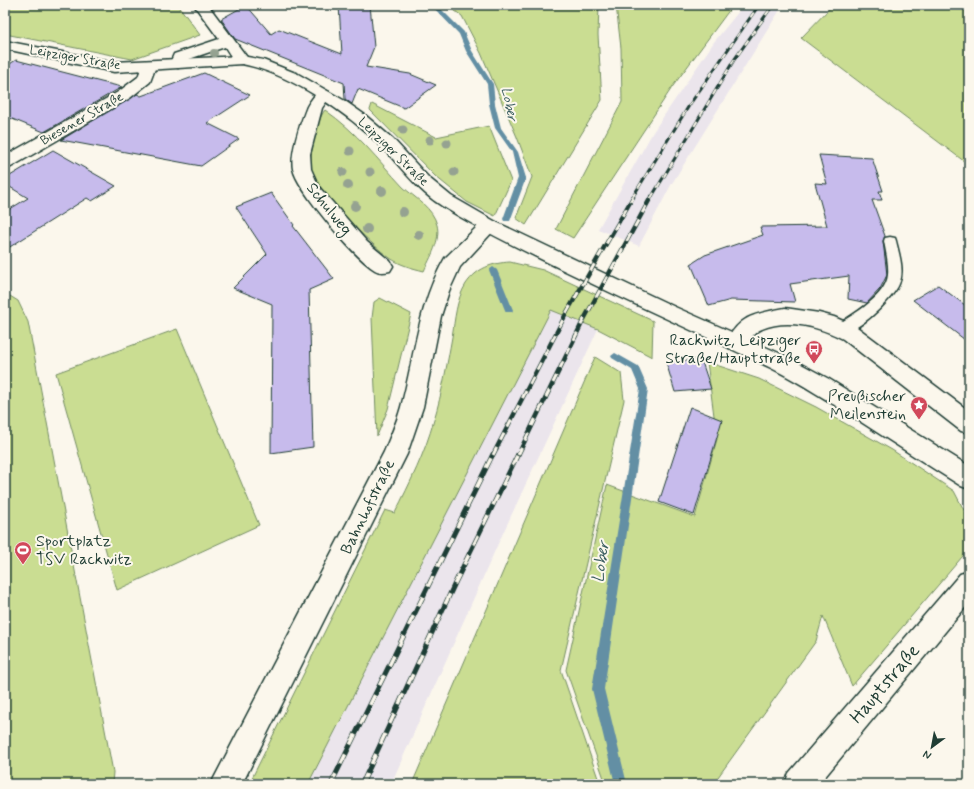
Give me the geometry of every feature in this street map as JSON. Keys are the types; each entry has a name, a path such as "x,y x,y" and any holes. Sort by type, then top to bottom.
{"street":[{"path":"201,5 242,60"},
{"path":"178,63 179,57 228,41"},
{"name":"Leipziger Straße","path":"5,45 114,68 242,60 258,63 293,77 359,118 387,143 423,182 445,200 489,226 668,312 736,342 821,385 969,479"},
{"name":"Biesener Straße","path":"5,162 124,95 145,79 148,66"},
{"name":"Schulweg","path":"323,95 314,108 302,154 302,169 305,178 311,189 360,247 382,266"},
{"name":"Bahnhofstraße","path":"226,784 395,454 412,407 431,316 439,291 452,264 489,226"},
{"path":"736,342 744,330 756,322 785,316 818,321 842,329 871,348 969,424"},
{"name":"Hauptstraße","path":"800,784 969,583"}],"lane":[{"path":"842,329 884,298 894,280 895,275 890,241"}],"shaded area":[{"path":"744,5 783,5 671,185 639,246 598,229 653,132 714,42"},
{"path":"551,310 598,329 497,546 391,784 308,784"}],"green space":[{"path":"10,5 178,5 200,35 132,59 5,34 5,8"},
{"path":"447,5 599,5 598,35 602,100 526,225 516,218 532,177 517,137 481,53 462,16"},
{"path":"616,5 733,5 673,86 573,238 556,229 622,102 621,48"},
{"path":"833,5 969,5 969,165 801,38"},
{"path":"372,104 436,137 489,126 511,181 495,216 467,202 435,176 370,110"},
{"path":"325,110 347,127 403,187 432,213 437,225 438,237 424,271 398,263 370,242 345,217 315,179 311,169 312,148 316,130"},
{"path":"510,262 543,270 653,321 652,357 598,329 551,310 308,784 249,784 385,510 395,513 417,468 437,410 456,310 460,296 466,284 475,274 485,267"},
{"path":"5,293 18,301 28,322 113,772 112,784 5,784"},
{"path":"380,298 411,314 388,409 377,436 372,318 374,302"},
{"path":"177,329 259,525 117,590 56,373"},
{"path":"595,357 621,373 624,400 561,670 600,784 412,784"},
{"path":"707,362 759,379 816,407 892,450 954,491 966,514 969,525 968,550 852,686 823,616 816,641 713,784 606,784 566,670 607,485 695,517 717,439"}],"building":[{"path":"246,5 271,34 279,29 342,54 339,5 370,5 374,47 366,67 410,74 436,85 404,108 358,89 352,104 345,99 344,83 235,39 221,19"},
{"path":"16,60 122,87 44,132 5,116 5,67"},
{"path":"204,73 250,95 207,123 239,139 201,166 61,140 137,94 141,96"},
{"path":"53,150 116,186 92,201 87,198 5,250 5,212 28,198 5,184 5,179"},
{"path":"819,155 872,158 883,191 879,191 882,200 872,200 885,236 883,241 887,275 880,289 867,303 848,299 849,276 790,284 795,302 731,300 709,306 691,264 705,255 763,235 760,227 827,226 815,183 827,184"},
{"path":"271,193 294,225 293,226 334,279 309,290 313,447 271,453 272,304 233,288 267,254 236,207"},
{"path":"938,285 969,308 969,343 913,300"},
{"path":"701,359 711,389 675,392 666,362"},
{"path":"690,407 722,420 694,515 659,502"}],"waterway":[{"name":"Lober","path":"434,5 462,33 469,51 490,84 492,104 498,128 515,152 522,178 507,219"},
{"name":"Lober","path":"493,270 509,310"},
{"name":"Lober","path":"615,356 635,368 644,389 598,689 621,784"}],"railway":[{"path":"632,198 690,104 759,5"},
{"path":"651,198 734,60 773,5"},
{"path":"493,455 567,312 633,197"},
{"path":"518,455 582,323 651,197"},
{"path":"331,784 493,454"},
{"path":"362,784 455,583 518,454"}],"place":[{"name":"Rackwitz, Leipziger Straße/Hauptstraße","path":"814,364"},
{"name":"Preußischer Meilenstein","path":"919,420"},
{"name":"Sportplatz TSV Rackwitz","path":"23,565"}]}
